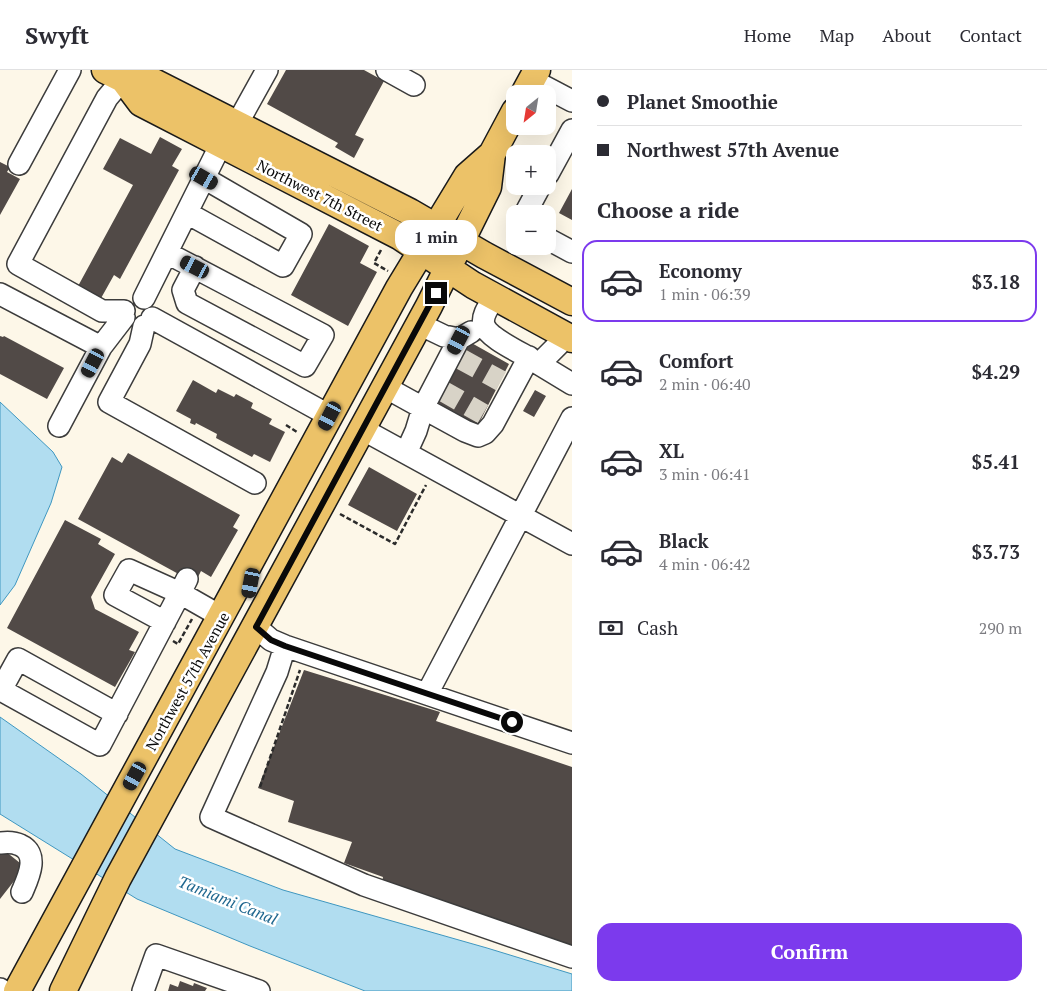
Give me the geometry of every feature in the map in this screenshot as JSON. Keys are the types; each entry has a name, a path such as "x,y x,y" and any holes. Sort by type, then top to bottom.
{"main road":[{"name":"Northwest 7th Street","path":"114,75 154,82 410,212 572,302"},
{"name":"Northwest 7th Street","path":"114,75 141,103 390,231 473,285 569,337"},
{"path":"63,991 118,878 256,627 448,268 488,187 492,154 506,128"},
{"name":"Northwest 57th Avenue","path":"17,991 222,617 399,288 466,176 492,154"},
{"path":"256,627 250,615 248,599 257,552"},
{"path":"218,696 230,647 228,630 222,617"}],"lane":[{"path":"19,164 70,70"},
{"path":"238,124 267,70"},
{"path":"387,70 414,84"},
{"path":"114,75 107,98 18,264 102,311 124,314"},
{"path":"533,77 572,101"},
{"path":"556,159 572,130"},
{"path":"144,298 221,144"},
{"path":"187,213 283,266 301,234 204,178"},
{"path":"556,243 572,252"},
{"path":"167,253 195,267 323,336 305,366 187,303 183,290 195,267"},
{"path":"0,294 101,347"},
{"path":"406,453 416,431 423,408 438,388 456,351 484,325 486,311 495,296"},
{"path":"255,483 109,402 140,344 148,322 153,309 144,298 135,297 131,299 124,306 124,314 130,324 134,326 148,322 244,369 330,416"},
{"path":"60,426 101,347 124,314"},
{"path":"419,324 444,336 456,351"},
{"path":"484,325 490,334 572,384"},
{"path":"385,387 464,431 478,436 485,433 489,417 507,384 534,360 569,337"},
{"path":"244,369 259,342"},
{"path":"427,694 520,515 571,422"},
{"path":"362,429 572,544"},
{"path":"168,631 115,595 129,570 183,586 222,617"},
{"path":"117,714 18,659 1,690 100,745 168,631 183,586"},
{"path":"256,627 271,640 285,646 572,743"},
{"path":"285,646 277,672 210,816 364,885 572,957"},
{"path":"0,843 12,842 22,846 29,852 31,871 22,892"},
{"path":"143,991 156,955 259,991"}],"path":[{"path":"382,249 374,263 391,273"},
{"path":"286,425 302,435"},
{"path":"334,510 394,544 428,482"},
{"path":"168,631 178,644 192,619"},
{"path":"260,787 301,667"}],"water":[{"path":"0,402 53,452 62,467 51,503 15,585 0,605"},
{"name":"Tamiami Canal","path":"0,717 81,774 175,849 283,890 572,974 572,991 365,991 137,899 0,814"}],"building":[{"path":"286,70 364,70 384,81 355,135 364,139 354,158 335,147 338,143 267,104"},
{"path":"160,137 182,149 172,166 179,170 120,279 114,275 100,300 77,288 133,185 103,169 120,138 151,154"},
{"path":"0,162 10,167 7,172 20,179 0,215"},
{"path":"572,189 572,220 559,213"},
{"path":"329,224 369,246 360,263 377,272 348,326 291,295"},
{"path":"0,336 4,336 64,368 47,399 0,374"},
{"path":"468,341 509,364 477,427 434,404"},
{"path":"193,380 216,393 218,389 234,397 236,394 253,403 251,408 272,419 269,424 285,432 270,462 254,454 252,457 216,438 217,434 196,423 195,425 190,423 191,419 176,411"},
{"path":"535,390 546,396 534,417 523,411"},
{"path":"128,453 240,515 233,527 238,530 211,577 201,571 195,583 78,519 112,457 122,463"},
{"path":"369,467 417,494 397,531 348,505"},
{"path":"65,520 101,539 98,544 115,554 91,597 95,609 139,632 129,650 135,652 115,687 7,628"},
{"path":"304,670 440,712 436,721 572,767 572,949 382,883 383,877 344,863 352,842 288,822 294,801 258,788"},
{"path":"0,847 25,867 0,899"},
{"path":"180,981 193,986 194,983 207,988 205,991 168,991 170,984 178,987"}],"tunnel":[{"path":"459,358 501,381"},
{"path":"441,390 483,414"}],"route":[{"path":"436,293 256,627 271,640 285,646 512,722"}]}
